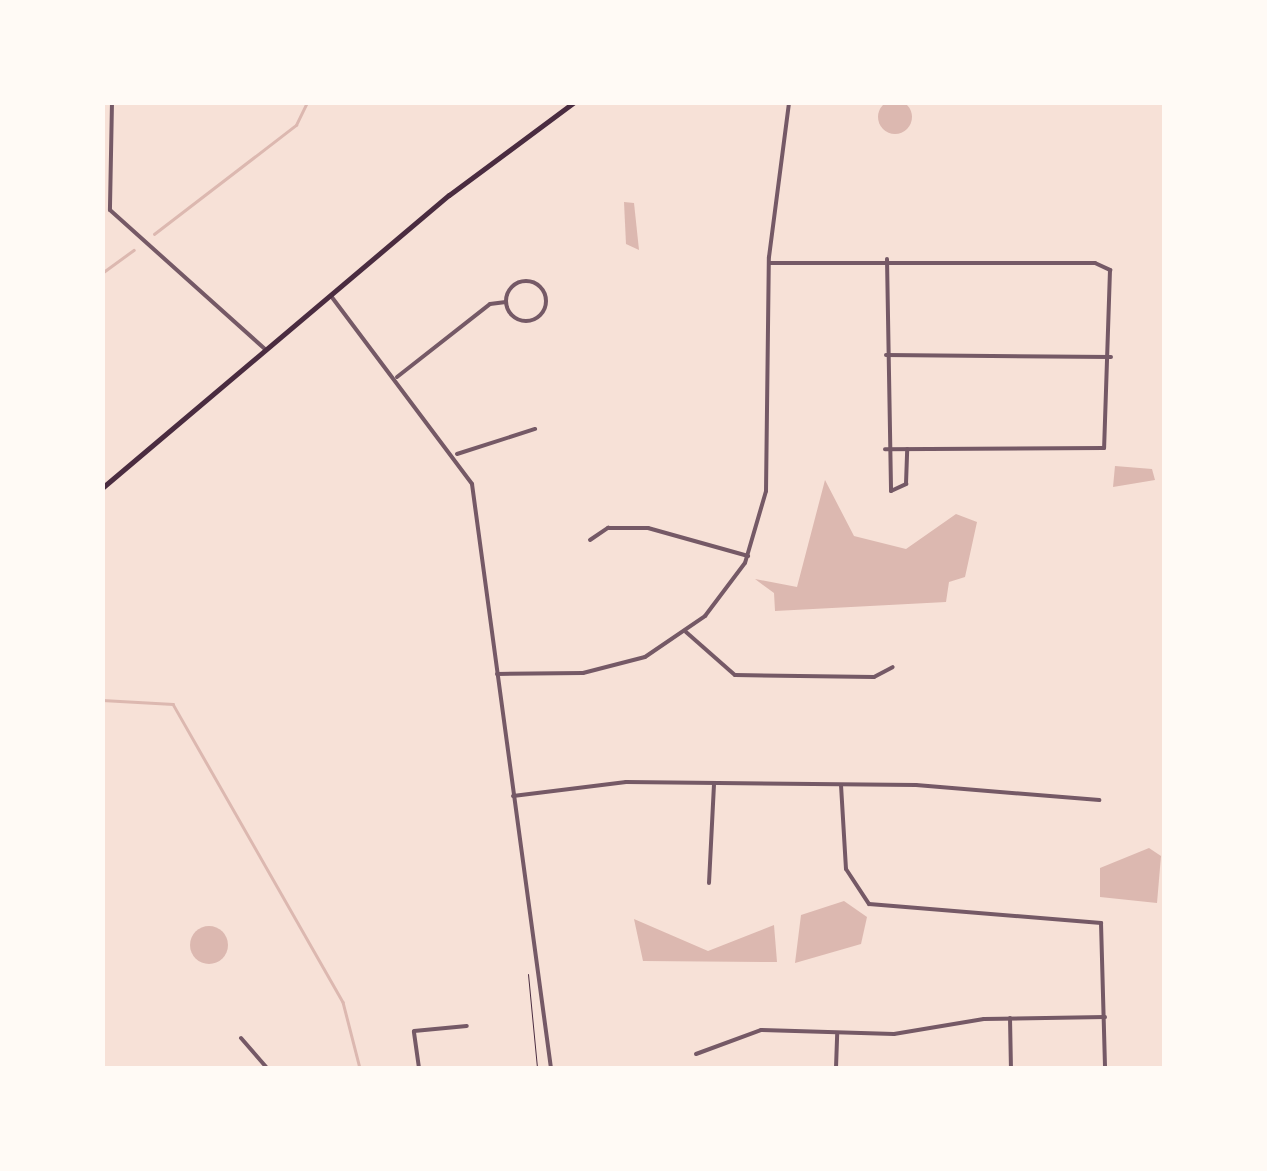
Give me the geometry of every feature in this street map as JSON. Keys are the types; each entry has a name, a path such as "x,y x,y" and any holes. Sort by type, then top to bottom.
{"main road":[{"path":"102,488 331,296 574,102"}],"street":[{"path":"112,102 110,210 266,350"},
{"path":"497,674 611,668 686,632 748,556 767,478 769,263 789,102"},
{"path":"769,263 887,259 1103,264 1113,280 1112,357 1104,448 885,449"},
{"path":"887,259 885,485 895,492 906,484 906,449"},
{"path":"397,377 490,304 506,302 526,281 546,302 523,321 506,302"},
{"path":"331,296 457,454 473,490 551,1068"},
{"path":"886,355 1112,357"},
{"path":"457,454 536,429"},
{"path":"590,540 608,528 648,528 748,556"},
{"path":"686,632 734,675 874,677 894,667"},
{"path":"513,796 714,783 841,784 1099,800"},
{"path":"709,883 714,783"},
{"path":"841,784 847,876 872,906 1099,921 1105,1068"},
{"path":"696,1054 762,1030 838,1033 1010,1018 1105,1018"},
{"path":"1010,1018 1010,1068"},
{"path":"419,1068 414,1030 467,1026"},
{"path":"836,1068 838,1033"},
{"path":"241,1038 267,1068"}],"path":[{"path":"528,974 537,1068"}],"shaded area":[{"path":"895,100 907,105 912,117 907,129 895,134 883,129 878,117 883,105"},
{"path":"624,202 634,203 639,250 626,244"},
{"path":"1115,466 1152,469 1155,480 1113,487"},
{"path":"825,480 854,536 906,549 956,514 977,522 965,577 949,582 946,602 775,611 774,593 755,579 797,587"},
{"path":"1149,848 1161,856 1157,903 1100,897 1100,868"},
{"path":"844,901 867,917 861,944 795,963 801,915"},
{"path":"634,919 708,951 774,925 777,962 643,961"},
{"path":"209,926 222,932 228,945 222,958 209,964 196,958 190,945 196,932"}],"waterway":[{"path":"154,234 296,125 307,102"},
{"path":"102,273 134,250"},
{"path":"102,700 173,704 343,1002 360,1068"}]}
